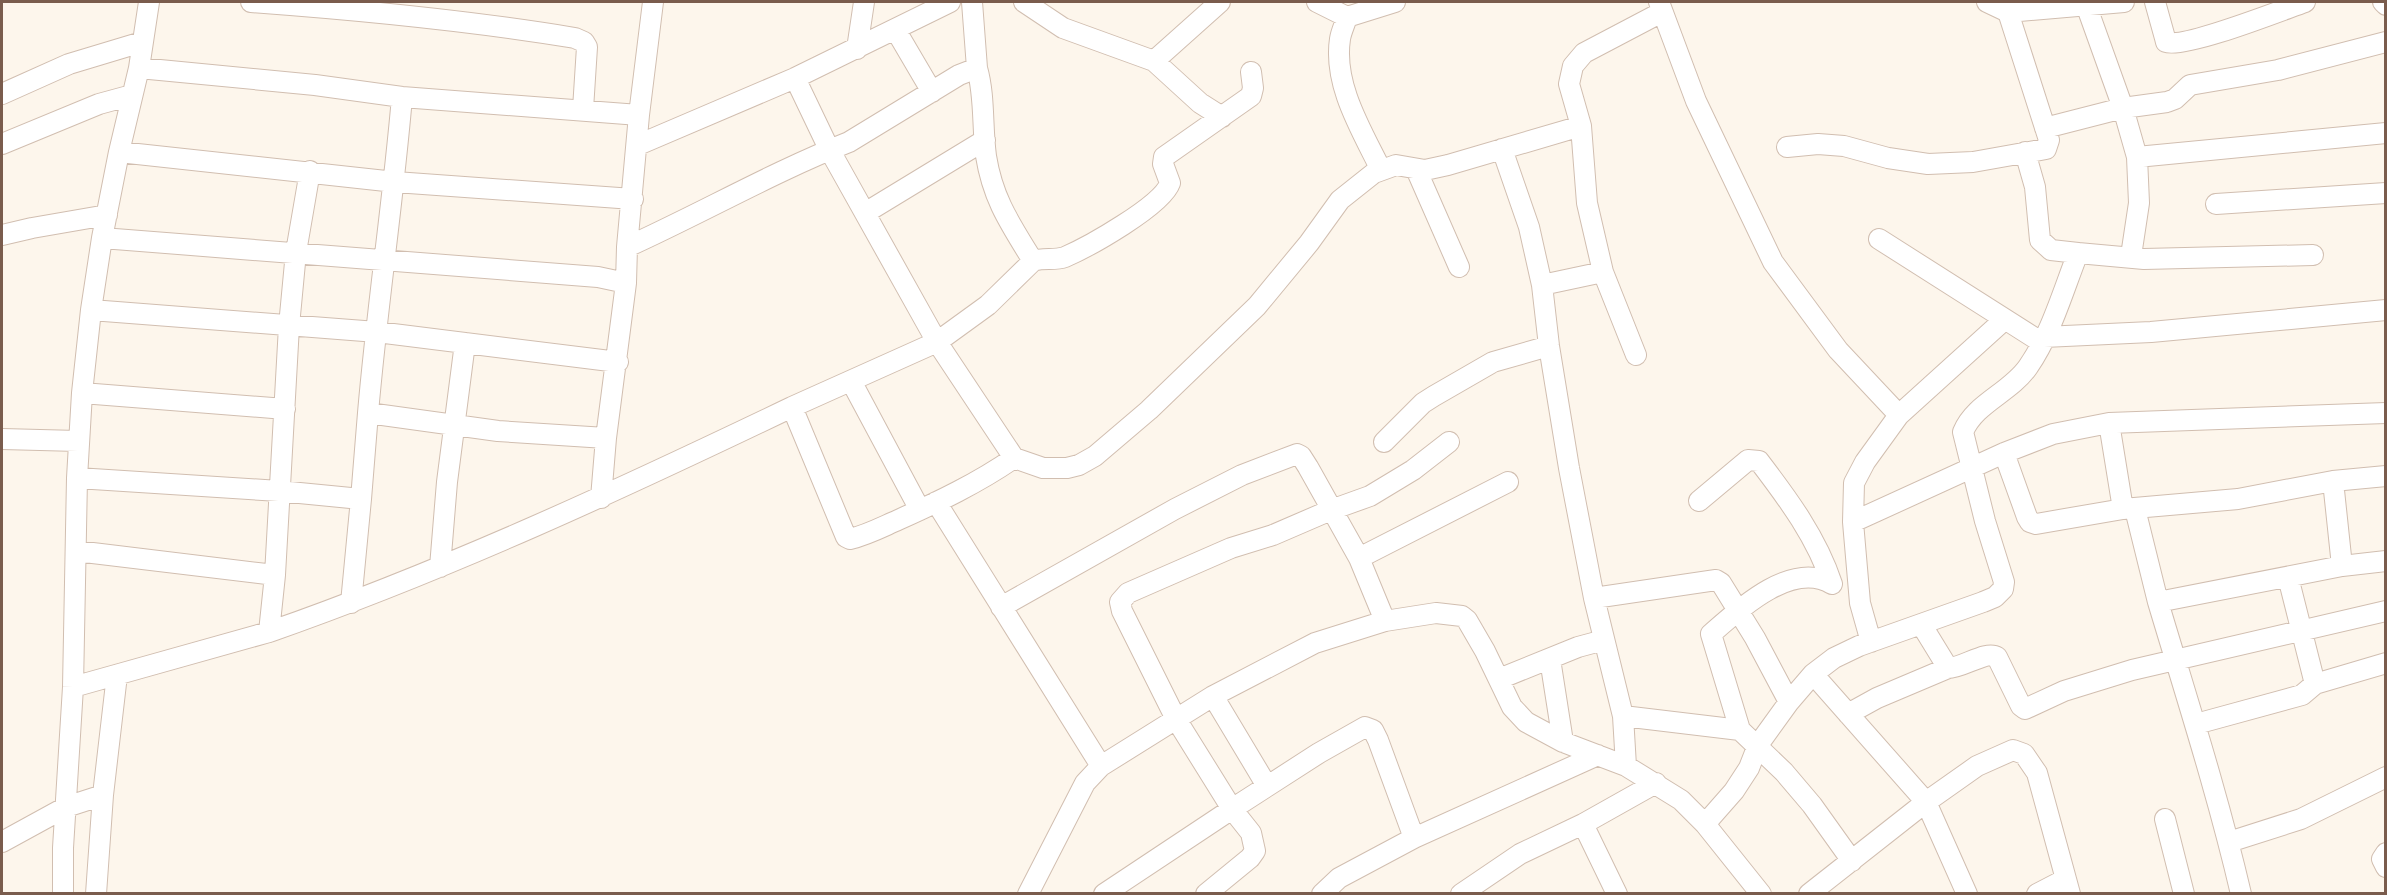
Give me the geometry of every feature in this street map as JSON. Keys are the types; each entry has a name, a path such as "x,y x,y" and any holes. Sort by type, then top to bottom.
{"street":[{"path":"63,894 74,687 76,478 82,393 102,238 139,68 149,2"},
{"path":"251,2 336,5 503,26 580,40 587,47 583,109"},
{"path":"601,498 606,438 618,362 639,115 653,2"},
{"path":"857,49 864,2"},
{"path":"638,145 795,78 951,2"},
{"path":"972,2 976,68 987,157 999,205 1033,261"},
{"path":"1024,2 1063,28 1154,61 1200,104 1222,117"},
{"path":"1154,61 1220,2"},
{"path":"1317,2 1347,17 1395,2"},
{"path":"1987,2 2008,12 2086,3 2124,2"},
{"path":"2154,2 2164,38 2172,44 2201,37 2305,2"},
{"path":"2086,3 2138,157 2139,203 2131,256"},
{"path":"1636,355 1603,272 1587,203 1581,126 1569,84 1576,61 1660,7 1696,101 1773,262 1838,350 1899,415"},
{"path":"1787,147 1818,144 1844,146 1888,158 1928,164 1973,162 2046,148 2049,140 2008,12"},
{"path":"1347,17 1340,39 1342,74 1349,102 1382,170"},
{"path":"895,29 932,92"},
{"path":"2,94 69,64 142,42"},
{"path":"2045,128 2123,108 2167,102 2175,99 2190,85 2277,70 2385,42"},
{"path":"139,68 315,85 402,97 639,115"},
{"path":"627,247 684,221 788,167 849,142 966,71 976,68"},
{"path":"74,687 269,632 351,603 601,498 792,407 937,342 988,305 1033,261 1043,257 1063,257 1128,222 1150,206 1165,192 1170,183 1164,157 1251,96 1254,88 1251,72"},
{"path":"795,78 829,149 937,342 1014,458 1043,468 1067,468 1079,465 1095,456 1149,410 1257,306 1349,191 1382,170 1396,165 1432,169 1581,126"},
{"path":"2,144 99,104 132,95"},
{"path":"351,603 368,413 395,182 402,97"},
{"path":"2138,157 2385,133"},
{"path":"864,213 985,140"},
{"path":"1502,149 1529,227 1542,285 1549,346 1569,468 1594,598 1623,716 1626,765"},
{"path":"119,152 395,182 633,199"},
{"path":"2025,152 2035,187 2040,240 2051,250 2144,259 2313,255"},
{"path":"1416,169 1458,267"},
{"path":"269,632 275,575 296,252 310,171"},
{"path":"2216,204 2385,194"},
{"path":"2,235 107,215"},
{"path":"102,238 296,252 598,278 626,283"},
{"path":"1879,239 2004,320 2043,340 2385,310"},
{"path":"1706,824 1734,791 1749,768 1758,745 1789,702 1813,674 1834,657 1995,597 2002,589 2004,582 2001,570 1962,435 1965,427 1977,412 2014,383 2028,367 2043,340 2078,253"},
{"path":"1542,285 1603,272"},
{"path":"91,310 377,332 618,362"},
{"path":"1870,642 1860,603 1853,522 1854,483 1865,462 1899,415 2004,320"},
{"path":"440,567 465,343"},
{"path":"1384,442 1423,403 1434,396 1493,362 1549,346"},
{"path":"851,381 928,506 1001,607 1101,766"},
{"path":"82,393 285,409"},
{"path":"792,407 846,537 850,539 928,506 983,478 1014,458"},
{"path":"368,413 498,430 606,438"},
{"path":"1853,522 1971,467 2053,434 2109,423 2385,413"},
{"path":"2109,423 2129,509 2196,724 2241,894"},
{"path":"2,439 78,441"},
{"path":"1206,894 1250,858 1254,851 1251,833 1232,809 1176,719 1122,611 1120,602 1123,597 1138,588 1231,548 1273,536 1331,510 1370,496 1386,488 1449,442"},
{"path":"2004,453 2024,511 2032,524 2129,509 2238,499 2333,481 2385,476"},
{"path":"1001,607 1175,509 1242,475 1294,454 1301,456 1359,558 1385,621"},
{"path":"1700,501 1748,460 1759,461 1794,508 1817,548 1832,584"},
{"path":"76,478 361,499"},
{"path":"2333,481 2342,566"},
{"path":"1359,558 1508,482"},
{"path":"76,551 275,575"},
{"path":"2158,602 2342,566 2385,561"},
{"path":"2288,577 2315,684"},
{"path":"1740,730 1711,634 1767,589 1800,579 1816,578 1832,584 1860,603"},
{"path":"1594,598 1714,579 1721,583 1738,610 1789,702"},
{"path":"1848,714 1877,698 1948,668 1955,668 1989,655 1995,655 2003,667 2021,706 2025,709 2076,686 2175,658 2385,611"},
{"path":"1028,894 1084,783 1101,766 1213,696 1315,643 1385,621 1436,613 1462,616 1473,628 1512,707 1519,716 1535,729 1563,742 1626,765 1682,800 1706,824 1761,894"},
{"path":"1922,624 1948,668"},
{"path":"1499,679 1578,647 1604,640"},
{"path":"1550,658 1563,742"},
{"path":"2196,724 2301,695 2315,684 2385,663"},
{"path":"1813,674 1926,802 1967,894"},
{"path":"96,894 102,795 117,675"},
{"path":"1213,696 1266,786"},
{"path":"1623,716 1740,730 1758,745 1812,805 1852,861"},
{"path":"1104,894 1266,786 1362,728 1370,728 1378,740 1414,838"},
{"path":"1809,894 1926,802 1977,766 2004,752 2019,750 2031,761 2037,773 2068,886 2037,894"},
{"path":"1322,894 1339,878 1414,838 1598,755"},
{"path":"2229,842 2301,819 2385,777"},
{"path":"1472,891 1520,854 1583,824 1656,783"},
{"path":"2,842 66,807 102,795"},
{"path":"2165,819 2184,894"},
{"path":"1583,824 1617,894"},
{"path":"2385,853 2382,859 2385,867"}]}
